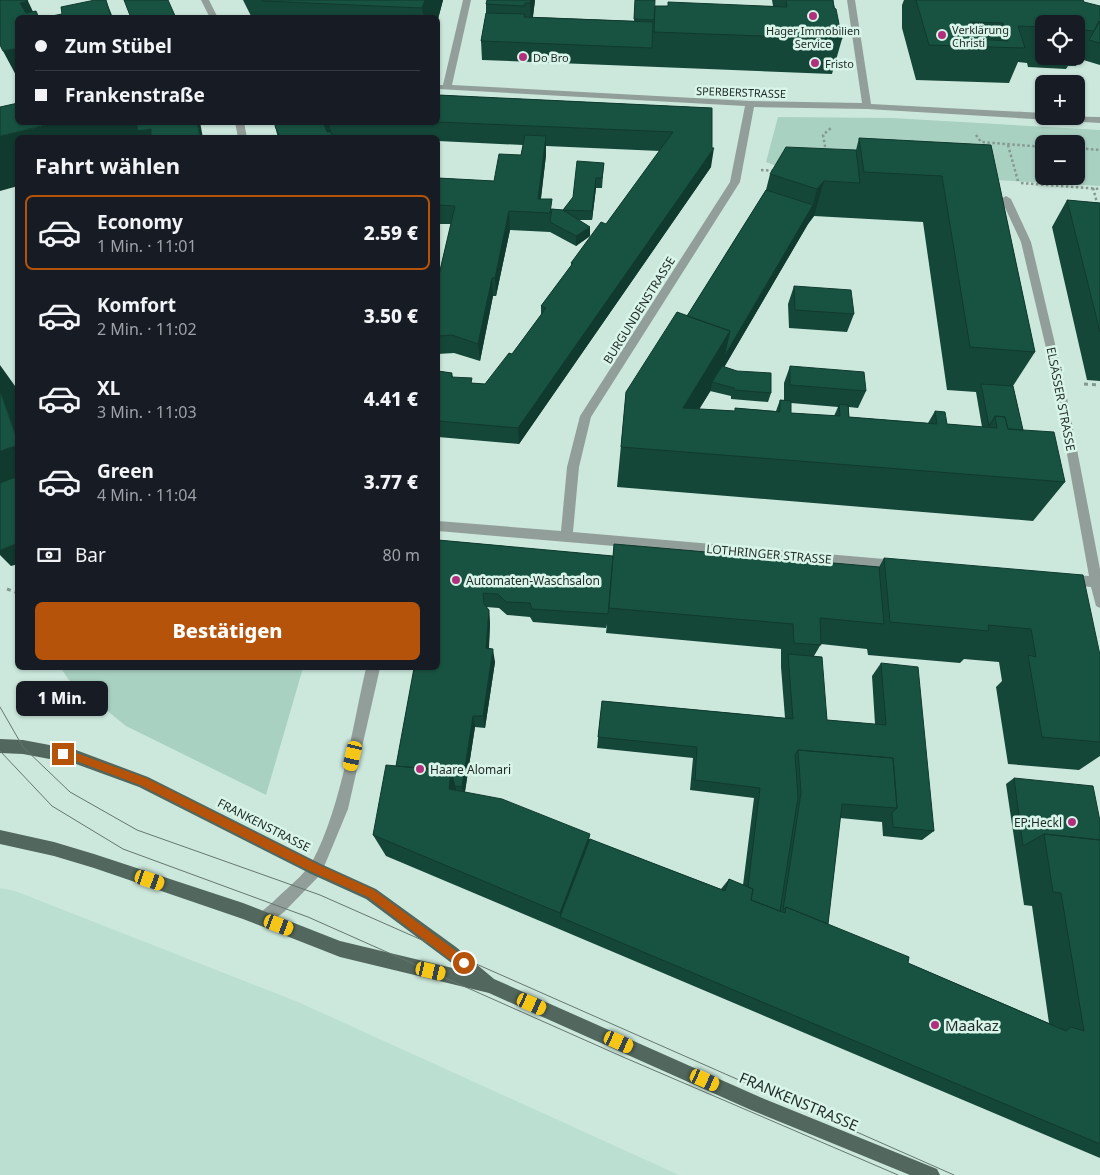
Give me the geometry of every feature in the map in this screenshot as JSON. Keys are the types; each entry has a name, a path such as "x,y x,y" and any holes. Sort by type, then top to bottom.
{"main road":[{"name":"FRANKENSTRASSE","path":"0,746 23,747 76,757 143,782 316,869 371,894 451,952 490,985"},
{"name":"FRANKENSTRASSE","path":"0,837 94,861 264,918 340,949 490,985 758,1104 931,1175"}],"street":[{"path":"205,0 212,15"},
{"path":"447,88 467,0"},
{"path":"850,0 867,106"},
{"name":"SPERBERSTRASSE","path":"440,87 750,104 867,106 1035,115"},
{"name":"BURGUNDENSTRASSE","path":"567,536 574,467 586,416 735,182 750,104"},
{"name":"SPERBERSTRASSE","path":"1085,119 1100,120"},
{"name":"ELSÄSSER STRASSE","path":"1006,199 1026,242 1056,373 1098,582 1100,602"},
{"name":"LOTHRINGER STRASSE","path":"440,526 910,566"},
{"path":"1056,579 1098,582"},
{"path":"264,918 279,907 316,869 341,809 373,670"}],"path":[{"path":"829,106 832,128"},
{"path":"823,128 832,128"},
{"path":"826,155 823,135 832,128"},
{"path":"968,135 977,135 981,142 1008,146 1035,147"},
{"path":"1008,146 1018,183 1100,189"},
{"path":"1085,149 1100,150"},
{"path":"738,168 782,171"},
{"path":"1093,188 1100,214"},
{"path":"7,589 15,592"}],"shaded area":[{"path":"778,117 892,118 1100,130 1100,186 1082,185 1085,185 1085,135 1035,135 1035,182 781,168 766,162"},
{"path":"62,670 302,670 266,795 126,726 68,679"},
{"path":"0,888 15,891 298,1002 679,1175 0,1175"}],"building":[{"path":"0,0 27,0 20,3 26,13 36,11 38,15 15,15 15,49 3,51 0,45"},
{"path":"95,0 106,0 110,15 57,15 62,14 61,7"},
{"path":"124,0 168,0 175,15 130,15"},
{"path":"262,0 425,0 422,8"},
{"path":"487,0 531,0 530,3 525,3 524,6 486,4"},
{"path":"635,0 655,0 654,20 634,19"},
{"path":"786,0 833,0 842,39 654,32 655,6 668,6 668,2 787,7"},
{"path":"916,0 1083,0 1084,2 1100,6 1100,19 1094,31 1085,30 1085,15 1035,15 1035,27 1018,26 1025,48 929,45","holes":["970,22 1003,23 1008,41 975,39"]},
{"path":"486,13 525,14 524,17 653,22 652,48 481,41"},
{"path":"1100,21 1100,43 1089,40"},
{"path":"440,95 712,108 712,148 714,148 518,428 440,421 440,371 452,373 451,377 472,378 471,383 485,384 509,353 512,354 546,308 541,306 601,222 606,224 673,132 440,122"},
{"path":"15,104 15,125 46,125 0,136 0,107"},
{"path":"137,125 198,125 199,135 151,135 151,129 138,131"},
{"path":"324,125 327,132 331,132 332,135 279,135 275,126"},
{"path":"525,135 546,136 538,199 552,199 550,213 509,211 495,278 492,278 478,344 452,335 440,336 440,270 455,206 440,205 440,178 494,181 499,154 521,155"},
{"path":"859,138 991,145 1035,352 970,347 942,176 864,172"},
{"path":"786,147 856,150 860,183 824,181 817,189 770,174"},
{"path":"577,161 604,163 602,178 596,178 592,211 563,210 573,197"},
{"path":"766,190 813,205 724,357 730,331 687,316"},
{"path":"1067,200 1100,203 1100,332"},
{"path":"552,209 563,210 590,227 576,236 550,222"},
{"path":"794,286 851,290 854,314 795,310"},
{"path":"677,312 730,331 683,408 735,411 735,408 780,412 780,400 791,401 791,413 840,416 839,404 848,405 849,417 937,424 935,411 945,412 947,424 997,428 995,416 1005,417 1008,429 1054,432 1065,482 621,447 626,392"},
{"path":"722,366 737,371 771,373 771,393 734,390 734,388 712,382"},
{"path":"790,366 864,372 866,391 790,385"},
{"path":"981,384 1013,386 1023,430 1008,429 1005,417 995,416 989,426"},
{"path":"0,391 15,434 15,446 0,451"},
{"path":"15,477 15,544 0,550 0,483"},
{"path":"440,540 613,556 608,614 532,609 530,603 506,602 498,594 483,593 484,604 489,610 486,648 493,649 483,716 473,716 462,787 455,786 451,771 396,766 414,670 440,670"},
{"path":"614,544 879,567 884,624 820,618 821,645 794,643 793,624 609,608"},
{"path":"884,558 1083,575 1100,655 1100,742 1042,737 1028,655 1036,657 1031,629 988,625 989,631 890,622"},
{"path":"788,654 822,657 827,720 886,725 881,663 918,667 934,831 893,827 892,813 897,808 893,758 798,750 795,755 798,797 780,911 751,900 753,889 748,887 760,788 695,780 697,747 598,737 602,701 793,719"},
{"path":"798,750 893,758 897,808 842,804 828,924 786,907 783,910 801,793"},
{"path":"386,765 451,771 449,789 502,799 590,834 560,913 373,835"},
{"path":"1014,778 1093,786 1100,821 1100,840 1044,834 1023,846"},
{"path":"1044,834 1100,840 1100,1144 560,917 590,839 725,891 729,879 753,889 751,900 785,913 786,907 909,957 908,963 1066,1031 1071,1027 1084,1031 1061,893 1053,892"}],"tram line":[{"path":"0,707 23,747 70,792 137,830 320,895 954,1175"},
{"path":"0,751 52,806 123,849 308,917 623,1057 898,1175"}],"place":[{"name":"Hager Immobilien Service","path":"813,16"},
{"name":"Verklärung Christi","path":"942,35"},
{"name":"Do Bro","path":"523,57"},
{"name":"Fristo","path":"815,63"},
{"name":"Automaten-Waschsalon","path":"456,580"},
{"name":"Haare Alomari","path":"420,769"},
{"name":"EP:Heckl","path":"1072,822"},
{"name":"Maakaz","path":"935,1025"}],"route":[{"path":"63,754 119,772 143,782 316,869 371,894 464,963"}]}
